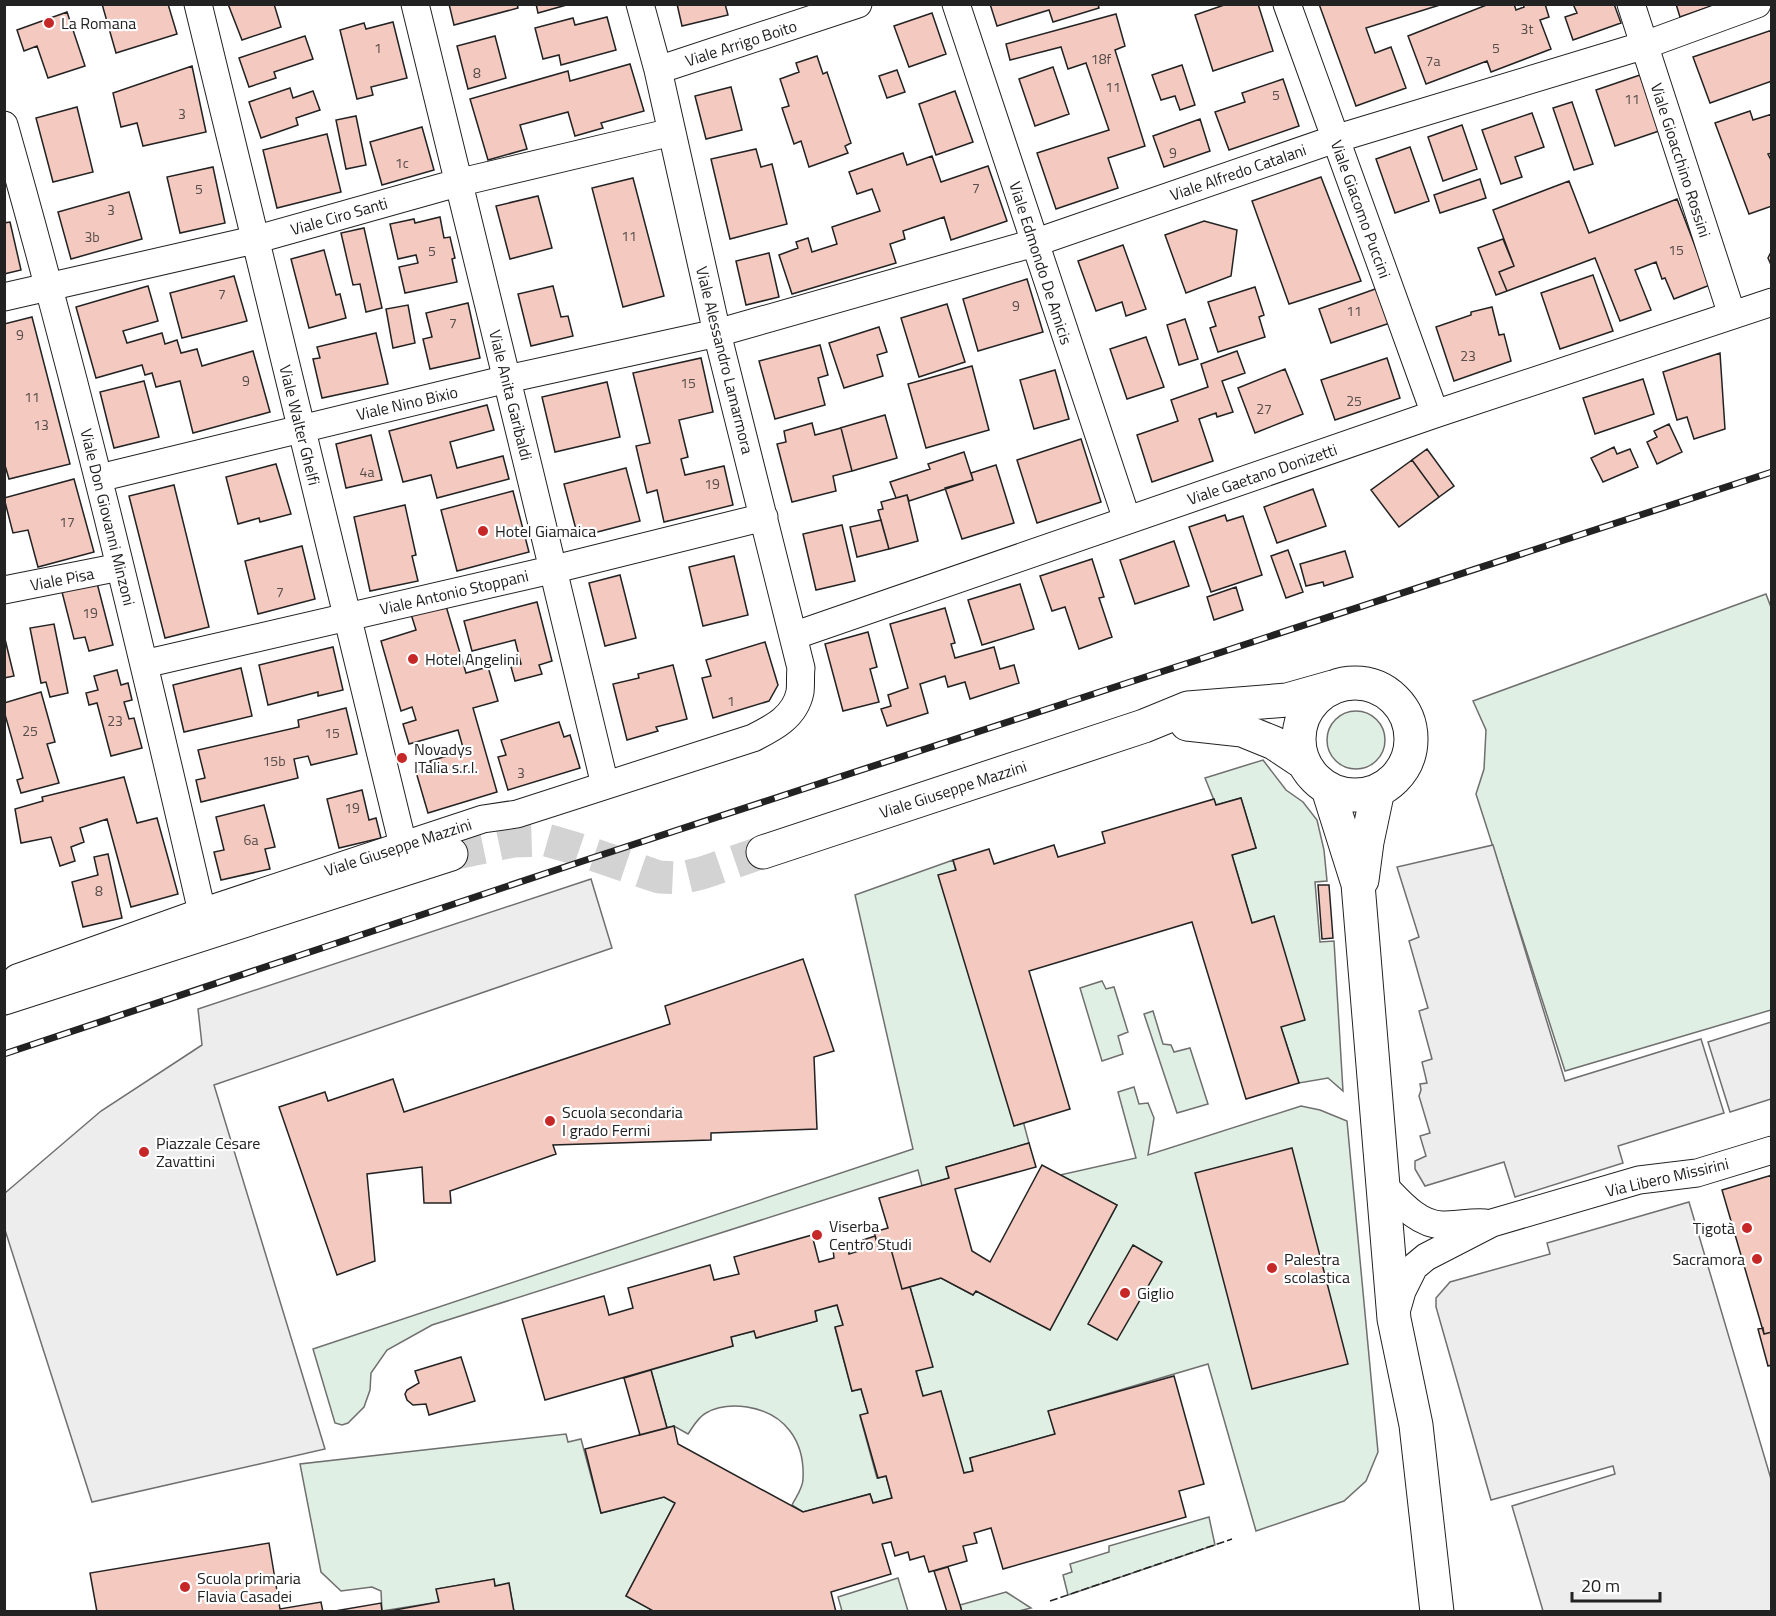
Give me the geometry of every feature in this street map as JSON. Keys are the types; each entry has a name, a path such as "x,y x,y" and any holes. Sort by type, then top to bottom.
{"street":[{"name":"Viale Walter Ghelfi","path":"198,4 403,845"},
{"name":"Viale Anita Garibaldi","path":"415,4 457,183 555,569 605,785"},
{"name":"Viale Alessandro Lamarmora","path":"640,4 658,70 717,333 801,668 800,693 790,714"},
{"name":"Viale Arrigo Boito","path":"658,70 858,4"},
{"name":"Viale Edmondo De Amicis","path":"956,4 1127,520"},
{"name":"Viale Giacomo Puccini","path":"1287,4 1435,414"},
{"name":"Viale Gioacchino Rossini","path":"1630,4 1732,315"},
{"name":"Viale Alfredo Catalani","path":"717,333 1034,243 1335,139 1645,45 1757,4"},
{"name":"Viale Don Giovanni Minzoni","path":"4,124 50,288 99,478 202,912"},
{"name":"Viale Ciro Santi","path":"4,297 254,240 457,183 672,132"},
{"name":"Viale Gaetano Donizetti","path":"793,636 1435,414 1772,302"},
{"name":"Viale Nino Bixio","path":"99,478 507,379 717,333"},
{"name":"Viale Antonio Stoppani","path":"144,664 555,569 764,517"},
{"name":"Viale Pisa","path":"4,590 120,567"},
{"path":"1351,682 1369,684 1384,690 1396,700 1405,713 1410,728 1411,746 1405,764 1394,779 1378,790 1362,795 1345,794 1328,789 1314,778 1304,763 1299,745 1299,727 1306,710 1318,696 1333,687 1351,682"},
{"name":"Viale Giuseppe Mazzini","path":"763,852 1144,726 1188,708 1287,700 1333,687"},
{"name":"Viale Giuseppe Mazzini","path":"4,982 202,912 403,845 483,819 517,814 753,738 774,728 790,714"},
{"name":"Viale Giuseppe Mazzini","path":"1144,726 1182,723 1242,730 1274,743 1304,763"},
{"name":"Via Libero Missirini","path":"1328,789 1358,884 1394,1319 1416,1425 1437,1611"},
{"name":"Via Libero Missirini","path":"1362,915 1363,868 1378,790"},
{"name":"Viale Giuseppe Mazzini","path":"4,998 451,854"},
{"name":"Via Libero Missirini","path":"1394,1319 1402,1291 1414,1267 1426,1257 1492,1223 1639,1180 1697,1173 1772,1150"},
{"name":"Via Libero Missirini","path":"1383,1185 1415,1215 1433,1223 1442,1225 1492,1223"},
{"name":"Via Libero Missirini","path":"1407,1385 1405,1430 1407,1482 1420,1611"}],"green space":[{"path":"1766,594 1772,610 1771,1010 1565,1071 1476,794 1484,769 1486,730 1473,701"},
{"path":"1356,711 1367,713 1380,724 1385,740 1383,751 1372,764 1356,769 1345,767 1332,756 1327,740 1329,729 1340,716"},
{"path":"1263,760 1286,790 1303,802 1317,820 1324,850 1327,881 1315,882 1320,942 1334,941 1343,1091 1328,1078 1299,1083 1281,1027 1273,917 1252,923 1232,855 1256,848 1241,798 1216,805 1205,778"},
{"path":"953,860 1029,1143 946,1167 949,1178 922,1186 918,1170 432,1325 387,1350 371,1373 370,1390 364,1407 348,1423 342,1425 335,1423 313,1349 913,1149 855,895"},
{"path":"1102,981 1106,989 1114,987 1128,1032 1118,1036 1123,1054 1102,1061 1080,988"},
{"path":"1153,1011 1163,1044 1171,1045 1174,1052 1190,1048 1208,1104 1177,1113 1144,1014"},
{"path":"1134,1087 1139,1104 1148,1103 1154,1118 1148,1155 1301,1106 1320,1110 1347,1121 1378,1452 1366,1481 1344,1501 1256,1531 1208,1364 1049,1411 1055,1434 970,1458 973,1471 964,1473 923,1396 916,1371 932,1366 910,1287 941,1278 973,1295 976,1291 1050,1330 1117,1205 1060,1175 1136,1158 1118,1092"},
{"path":"837,1305 843,1325 835,1328 852,1391 861,1389 868,1413 860,1416 877,1478 886,1476 892,1498 873,1503 870,1494 803,1512 792,1505 803,1482 803,1465 796,1441 782,1422 760,1410 742,1406 721,1407 703,1415 688,1434 674,1426 667,1428 651,1370 733,1346 731,1337 754,1331 757,1338 817,1321 815,1311"},
{"path":"566,1434 568,1442 581,1439 601,1513 664,1497 675,1503 626,1596 655,1611 514,1611 509,1584 495,1586 494,1579 437,1589 439,1602 382,1611 381,1591 372,1587 341,1591 321,1572 300,1464"},
{"path":"1209,1517 1215,1545 1068,1595 1063,1575 1072,1572 1070,1564 1109,1552 1109,1546"},
{"path":"898,1578 908,1611 842,1611 838,1597"},
{"path":"1006,1592 1031,1608 1019,1611 962,1612 960,1605"}],"shaded area":[{"path":"1493,845 1565,1081 1701,1039 1724,1113 1618,1146 1623,1163 1515,1197 1504,1162 1425,1186 1415,1169 1415,1161 1426,1156 1420,1136 1430,1133 1419,1096 1420,1084 1427,1083 1422,1062 1432,1059 1419,1011 1428,1008 1409,941 1419,937 1397,867"},
{"name":"Piazzale Cesare Zavattini","path":"591,879 612,948 214,1085 325,1449 92,1502 5,1230 5,1193 101,1111 202,1045 198,1009"},
{"path":"1771,1022 1771,1099 1730,1112 1708,1042"},
{"path":"1689,1202 1771,1479 1771,1611 1543,1611 1512,1506 1615,1474 1613,1466 1491,1500 1436,1307 1436,1298 1450,1282 1550,1254 1547,1243"}],"building":[{"path":"102,4 168,4 177,34 116,53"},
{"path":"228,4 274,4 281,27 242,40"},
{"path":"449,4 517,4 518,8 454,25"},
{"path":"536,4 570,4 538,13"},
{"path":"677,4 725,4 728,15 682,26"},
{"path":"990,4 1098,4 1099,8 1053,22 1049,10 997,26"},
{"path":"1227,4 1258,4 1273,51 1213,71 1195,15"},
{"path":"1319,4 1443,4 1366,28 1375,53 1391,47 1406,88 1356,106"},
{"path":"1489,4 1514,4 1516,10 1524,7 1523,4 1545,4 1549,17 1540,20 1551,49 1491,72 1487,61 1426,84 1408,36"},
{"path":"1573,4 1614,4 1621,23 1573,40 1565,17 1577,13"},
{"path":"1676,4 1717,4 1680,17"},
{"path":"67,12 85,66 48,78 37,46 24,51 17,30"},
{"path":"932,13 946,54 909,67 894,26"},
{"path":"1116,14 1125,46 1115,50 1145,146 1108,158 1118,188 1056,209 1037,153 1109,130 1086,63 1068,69 1061,47 1010,60 1006,44"},
{"path":"607,17 616,50 561,65 559,55 543,59 535,28 573,18 575,25"},
{"path":"393,22 407,78 371,87 373,95 357,99 340,30 364,23 366,29"},
{"path":"1772,30 1772,81 1710,103 1693,57"},
{"path":"305,36 313,59 274,72 276,78 249,87 239,58"},
{"path":"495,36 506,78 468,89 457,46"},
{"path":"817,56 823,74 827,72 851,143 845,146 848,153 809,167 801,141 794,144 782,108 789,106 780,79 799,72 796,63"},
{"path":"630,64 644,111 601,123 603,128 575,136 568,112 520,125 527,149 488,160 470,99 568,71 570,81"},
{"path":"1182,65 1195,105 1180,110 1175,96 1161,100 1152,75"},
{"path":"192,66 206,132 143,146 137,123 121,127 113,93"},
{"path":"1053,67 1069,114 1035,126 1019,79"},
{"path":"897,70 905,92 887,98 879,76"},
{"path":"1640,75 1659,131 1615,146 1596,90"},
{"path":"1283,79 1299,126 1229,150 1215,112 1245,102 1242,93"},
{"path":"731,87 742,130 706,139 695,96"},
{"path":"290,88 293,98 313,91 320,110 296,118 298,125 261,138 249,102"},
{"path":"955,91 973,142 936,155 919,104"},
{"path":"1572,102 1593,164 1574,170 1553,108"},
{"path":"77,107 93,172 53,182 36,118"},
{"path":"1750,111 1753,120 1772,114 1772,153 1768,154 1772,162 1772,206 1749,214 1715,123"},
{"path":"1532,113 1544,147 1515,157 1522,177 1501,184 1482,130"},
{"path":"356,116 366,165 346,169 336,120"},
{"path":"1200,119 1210,151 1164,167 1153,136"},
{"path":"1462,125 1477,169 1443,181 1428,137"},
{"path":"422,127 434,170 382,185 370,142"},
{"path":"327,134 341,192 277,208 263,150"},
{"path":"1410,147 1429,201 1395,213 1376,159"},
{"path":"756,149 761,167 772,164 787,224 730,239 711,159"},
{"path":"903,153 907,165 932,156 941,182 988,166 1007,221 951,240 944,217 903,231 905,239 890,244 896,263 792,294 779,255 798,248 796,242 808,238 812,252 837,244 832,227 880,211 872,189 857,194 849,172"},
{"path":"213,167 225,223 180,233 167,177"},
{"path":"1321,177 1361,281 1289,304 1252,201"},
{"path":"633,178 664,296 623,307 592,188"},
{"path":"1480,179 1486,198 1440,213 1434,195"},
{"path":"1569,181 1589,233 1677,199 1710,285 1674,299 1665,278 1662,279 1656,262 1635,270 1651,310 1620,321 1595,258 1507,291 1499,272 1514,266 1493,210"},
{"path":"129,192 142,239 71,259 58,212"},
{"path":"538,196 552,248 510,259 496,206"},
{"path":"440,217 444,238 450,237 457,282 405,293 399,267 418,263 416,255 398,259 390,224 414,219 415,223"},
{"path":"1204,221 1237,230 1231,276 1186,293 1165,235"},
{"path":"10,222 21,270 4,274 4,223"},
{"path":"364,228 382,308 366,312 360,284 353,285 341,233"},
{"path":"1503,239 1514,266 1499,272 1507,291 1496,295 1478,248"},
{"path":"1123,245 1146,309 1126,316 1122,302 1096,311 1078,261"},
{"path":"324,250 336,295 340,294 346,318 309,328 291,259"},
{"path":"1772,250 1772,267 1768,258"},
{"path":"769,253 779,297 746,305 736,261"},
{"path":"1593,275 1613,331 1560,349 1541,293"},
{"path":"234,276 247,321 182,338 170,293"},
{"path":"1027,279 1043,332 978,351 963,299"},
{"path":"148,286 158,321 123,331 127,343 162,333 165,344 177,340 181,353 197,349 202,366 253,351 270,412 193,433 180,381 156,387 152,373 145,375 142,365 96,378 76,307"},
{"path":"553,286 561,317 568,316 573,336 531,346 518,294"},
{"path":"1255,287 1264,315 1259,317 1265,337 1218,352 1210,328 1216,326 1208,302"},
{"path":"1378,288 1390,323 1331,343 1319,309"},
{"path":"468,303 480,358 430,369 423,339 432,337 426,313"},
{"path":"947,304 965,362 919,377 901,318"},
{"path":"408,305 415,343 393,348 386,309"},
{"path":"1492,307 1499,335 1504,334 1511,361 1454,381 1436,327 1471,315 1471,312"},
{"path":"32,317 70,464 9,479 4,462 4,324"},
{"path":"1185,319 1198,359 1179,365 1167,325"},
{"path":"879,327 887,352 877,355 883,376 844,388 829,343"},
{"path":"376,333 388,384 322,398 313,359 320,358 317,347"},
{"path":"1146,337 1164,387 1127,399 1110,349"},
{"path":"820,345 828,375 818,378 825,405 775,419 759,361"},
{"path":"1237,351 1245,373 1222,381 1233,412 1217,417 1216,413 1199,419 1213,461 1152,482 1137,435 1178,421 1171,400 1208,387 1201,364"},
{"path":"1720,353 1725,429 1694,439 1687,417 1677,420 1663,372"},
{"path":"701,358 713,412 679,420 688,457 681,459 685,475 724,466 733,505 664,522 657,490 647,493 636,446 650,443 633,373"},
{"path":"1387,358 1400,398 1335,420 1321,380"},
{"path":"972,366 989,430 926,448 908,384"},
{"path":"1285,369 1303,414 1255,433 1238,388"},
{"path":"1055,370 1069,419 1034,429 1020,380"},
{"path":"1643,379 1654,414 1595,434 1583,398"},
{"path":"144,381 159,437 114,448 100,392"},
{"path":"607,382 620,437 555,452 542,397"},
{"path":"487,405 494,430 450,442 457,468 503,456 509,479 437,498 431,475 403,482 389,431"},
{"path":"885,415 897,458 852,471 840,428"},
{"path":"812,423 815,435 841,428 852,471 833,476 836,491 792,502 777,444 786,442 784,431"},
{"path":"1669,424 1682,452 1657,464 1647,442 1657,437 1654,431"},
{"path":"371,435 382,480 346,488 336,444"},
{"path":"1081,439 1101,502 1037,523 1017,460"},
{"path":"1614,447 1617,454 1630,449 1638,467 1603,482 1591,458"},
{"path":"1427,449 1454,486 1439,497 1412,460"},
{"path":"964,452 973,480 909,501 907,495 896,498 890,482 930,469 928,464"},
{"path":"1412,460 1439,497 1399,527 1371,490"},
{"path":"276,464 291,514 260,522 259,518 238,524 226,477"},
{"path":"996,465 1014,523 962,539 945,488 973,480 971,473"},
{"path":"626,468 640,521 578,537 564,484"},
{"path":"74,479 94,552 38,567 28,530 13,533 4,498"},
{"path":"174,485 209,627 165,638 129,496"},
{"path":"1313,489 1326,526 1277,543 1264,507"},
{"path":"513,491 529,552 457,571 441,510"},
{"path":"907,495 918,541 889,549 878,510 883,509 881,502"},
{"path":"405,505 416,555 412,556 418,581 370,591 354,517"},
{"path":"1225,515 1227,521 1243,516 1262,575 1211,592 1189,527"},
{"path":"881,520 889,549 857,557 850,527"},
{"path":"842,525 855,581 816,590 803,534"},
{"path":"1174,541 1189,586 1135,604 1120,560"},
{"path":"302,546 315,599 258,614 245,561"},
{"path":"1288,550 1303,592 1286,598 1271,556"},
{"path":"1345,551 1353,577 1324,586 1323,582 1306,586 1300,564"},
{"path":"734,556 748,615 703,626 689,567"},
{"path":"1092,559 1104,597 1099,598 1112,637 1079,649 1065,607 1052,611 1040,576"},
{"path":"620,575 636,638 605,646 589,583"},
{"path":"97,583 113,645 89,651 85,637 74,639 62,592"},
{"path":"1020,584 1034,629 982,645 968,600"},
{"path":"1236,587 1243,610 1214,620 1207,597"},
{"path":"537,602 552,661 539,665 542,674 515,681 511,667 521,664 515,640 472,651 464,621"},
{"path":"446,606 466,673 488,667 498,701 473,708 497,792 428,813 416,772 432,767 430,761 464,751 458,730 409,744 403,724 416,720 412,707 401,711 381,641 416,630 411,614"},
{"path":"945,608 955,643 951,644 955,658 994,647 1000,669 1014,665 1019,683 970,699 965,682 948,687 945,676 920,684 928,713 887,726 881,709 891,706 888,695 908,688 890,624"},
{"path":"54,624 68,693 50,697 46,682 41,683 30,628"},
{"path":"868,632 877,667 870,669 879,702 843,711 825,644"},
{"path":"4,635 14,676 4,678"},
{"path":"765,642 778,685 769,701 713,718 702,678 711,676 706,660"},
{"path":"333,647 343,690 318,696 318,692 268,705 259,665"},
{"path":"673,665 687,719 656,727 658,731 627,740 613,684 639,678 638,674"},
{"path":"241,668 252,716 184,732 173,685"},
{"path":"117,670 121,685 128,683 132,700 124,702 129,719 134,718 142,748 111,756 97,703 89,705 86,693 98,690 94,676"},
{"path":"41,692 55,742 47,744 59,783 21,793 17,780 23,778 4,711 4,703"},
{"path":"346,708 357,754 311,765 308,756 294,759 298,778 201,802 196,780 205,778 198,750 299,727 298,720"},
{"path":"559,722 564,737 570,735 580,768 508,790 498,757 506,755 501,740"},
{"path":"124,777 137,823 157,818 178,894 131,907 107,819 80,828 84,842 71,847 75,861 60,866 51,837 21,843 15,809 43,801 42,797"},
{"path":"362,790 369,820 376,818 381,838 339,848 327,799"},
{"path":"1241,798 1256,848 1232,855 1252,923 1274,916 1305,1020 1281,1027 1299,1083 1246,1099 1192,922 1029,971 1070,1109 1014,1126 938,875 956,870 953,860 989,849 994,864 1054,845 1058,857 1105,843 1102,832 1214,799 1216,805"},
{"path":"264,805 275,847 265,849 270,869 221,880 214,852 224,850 216,817"},
{"path":"108,854 122,918 83,927 72,882 98,875 94,857"},
{"path":"1318,885 1329,885 1333,938 1322,939"},
{"name":"Scuola secondaria I grado Fermi","path":"803,959 834,1051 814,1057 817,1129 711,1133 711,1140 553,1145 556,1154 450,1191 451,1203 424,1203 422,1167 367,1174 375,1261 337,1275 279,1107 325,1092 328,1101 393,1079 404,1112 670,1024 665,1006"},
{"path":"1029,1143 1036,1167 955,1189 972,1251 990,1262 1042,1165 1117,1205 1050,1330 976,1291 973,1295 941,1278 902,1289 889,1242 878,1246 874,1232 888,1228 879,1198 949,1178 946,1167"},
{"name":"Palestra scolastica","path":"1292,1148 1348,1364 1252,1389 1195,1173"},
{"name":"Sacramora","path":"1772,1175 1772,1332 1764,1334 1722,1190"},
{"path":"812,1235 819,1262 834,1258 833,1249 848,1245 849,1254 865,1249 863,1240 875,1236 878,1246 889,1242 902,1289 910,1287 933,1367 916,1371 923,1396 941,1391 964,1473 973,1471 970,1458 1055,1434 1048,1411 1174,1376 1204,1484 1179,1491 1186,1517 1003,1569 991,1528 974,1533 977,1543 963,1546 967,1561 929,1572 924,1556 910,1560 908,1552 895,1556 891,1542 882,1544 891,1574 831,1592 836,1612 655,1612 626,1596 675,1503 664,1497 601,1513 585,1449 674,1426 678,1444 803,1512 870,1494 873,1503 892,1498 886,1476 878,1478 860,1415 868,1413 861,1389 852,1391 835,1327 843,1325 837,1305 815,1311 817,1321 756,1338 754,1331 731,1337 733,1346 545,1400 522,1319 604,1296 609,1315 633,1308 628,1288 710,1265 714,1280 739,1274 734,1257"},
{"name":"Giglio","path":"1133,1245 1162,1262 1117,1340 1088,1324"},
{"path":"1763,1328 1764,1334 1772,1332 1772,1365 1768,1366 1758,1329"},
{"path":"461,1357 475,1401 429,1415 426,1404 413,1405 407,1400 405,1394 407,1390 419,1383 415,1371"},
{"path":"651,1370 667,1428 640,1435 624,1378"},
{"name":"Scuola primaria Flavia Casadei","path":"269,1543 280,1609 321,1602 323,1612 97,1612 90,1573"},
{"path":"948,1567 962,1612 947,1612 934,1571"},
{"path":"494,1579 495,1586 509,1583 514,1612 384,1612 439,1602 436,1589"},
{"name":"Scuola primaria Flavia Casadei","path":"381,1603 382,1612 329,1612"}],"tunnel":[{"path":"451,854 513,841 546,840 659,877 681,878 763,852"}],"railway":[{"path":"4,1054 586,860 1772,472"}],"fence":[{"path":"1050,1601 1232,1539"}],"place":[{"name":"La Romana","path":"49,23"},
{"name":"Hotel Giamaica","path":"483,531"},
{"name":"Hotel Angelini","path":"413,659"},
{"name":"Novadys ITalia s.r.l.","path":"402,758"},
{"name":"Scuola secondaria I grado Fermi","path":"550,1121"},
{"name":"Piazzale Cesare Zavattini","path":"144,1152"},
{"name":"Tigotà","path":"1747,1228"},
{"name":"Viserba Centro Studi","path":"817,1235"},
{"name":"Sacramora","path":"1757,1259"},
{"name":"Palestra scolastica","path":"1272,1268"},
{"name":"Giglio","path":"1125,1293"},
{"name":"Scuola primaria Flavia Casadei","path":"185,1587"}]}
